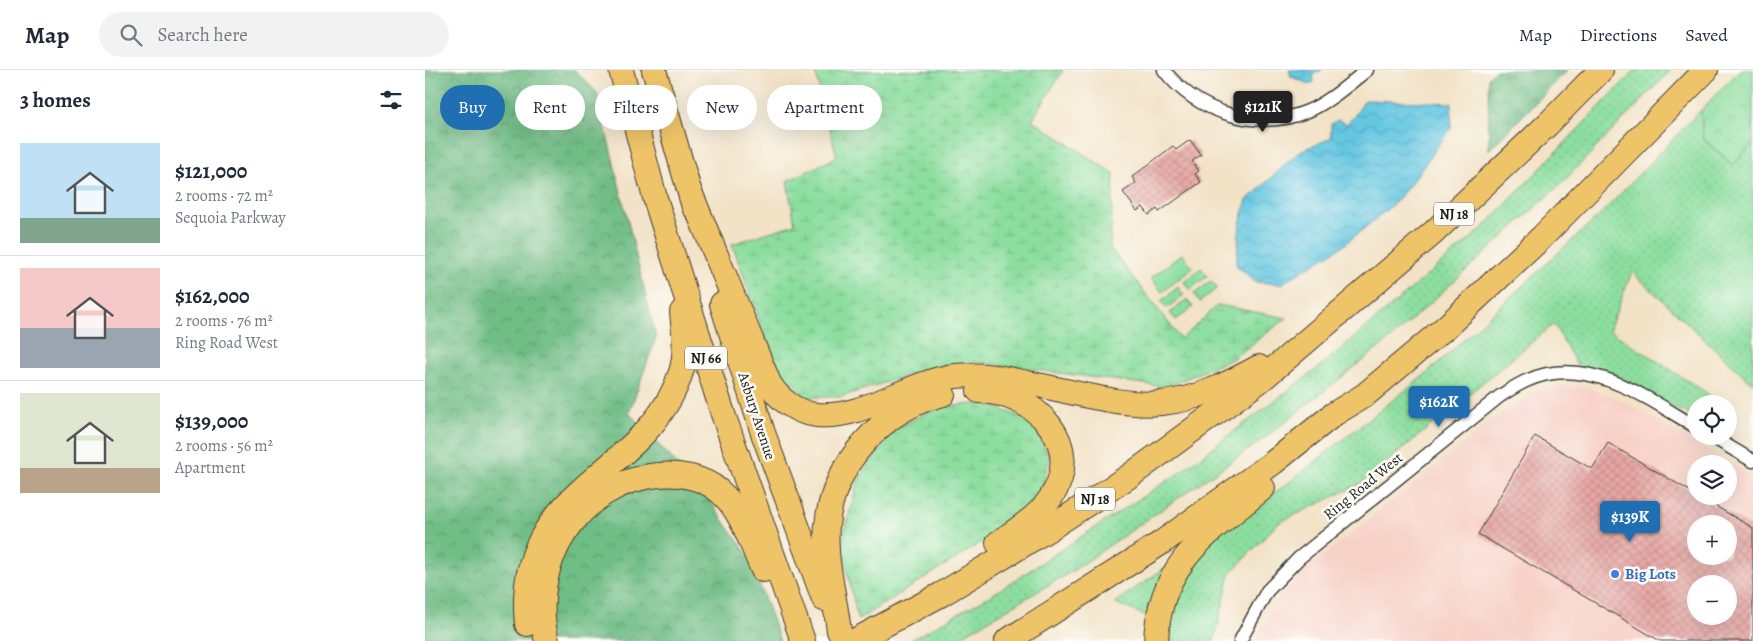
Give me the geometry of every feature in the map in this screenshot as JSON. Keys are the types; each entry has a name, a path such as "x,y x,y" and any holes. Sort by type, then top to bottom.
{"highway":[{"name":"Asbury Avenue","path":"621,70 655,198 677,270 728,430 801,641"},
{"name":"Asbury Avenue","path":"654,70 750,397 787,504 816,578 854,636"},
{"name":"NJ 18","path":"854,636 942,594 992,564 1123,480 1262,379 1453,215 1601,70"},
{"path":"1007,641 1161,543 1274,462 1334,414 1365,395 1447,326 1528,251 1706,70"},
{"path":"690,192 769,383 789,405 806,413 817,415 848,412 940,379 968,375 998,377 1132,402 1169,402 1212,391 1299,347"},
{"path":"530,641 525,607 526,586 533,557 547,527 565,505 654,420 674,390 682,370 684,355 677,270"},
{"path":"964,392 985,392 1009,396 1028,404 1047,421 1059,445 1060,477 1051,498 1029,521 889,615 854,636 828,561 827,525 835,492 845,471 864,442 883,423 907,408 933,396 964,392"},
{"path":"1155,641 1156,622 1163,595 1177,567 1191,550 1342,422 1365,395"},
{"path":"547,641 541,600 544,579 549,562 564,531 586,506 613,489 645,476 665,474 681,475 704,481 720,492 729,502 736,512 782,609 801,641"}],"street":[{"path":"1164,70 1184,91 1209,106 1233,116 1255,120 1284,119 1309,110 1340,92 1367,70"},
{"name":"Ring Road West","path":"1240,641 1267,591 1299,558 1500,396 1527,380 1558,373 1589,373 1622,384 1687,422"},
{"path":"1726,445 1753,461"}],"shaded area":[{"path":"1560,386 1587,387 1616,397 1687,438 1687,445 1699,445 1717,455 1687,455 1687,505 1737,505 1737,467 1753,476 1753,641 1255,641 1278,599 1308,568 1508,408 1532,393"}],"green space":[{"path":"425,70 575,70 595,91 595,130 606,130 656,338 629,413 705,494 750,558 780,641 425,641"},
{"path":"1063,70 1032,120 1114,174 1110,248 1181,339 1218,305 1287,318 1232,359 1166,387 975,362 924,370 840,397 807,397 778,372 732,244 795,224 787,181 837,157 830,130 882,130 882,85 819,85 815,71"},
{"path":"1496,70 1568,70 1489,150 1488,77"},
{"path":"1635,70 1671,70 1564,181 1394,336 1258,443 1074,570 953,641 909,641 995,593 1176,475 1317,369 1483,228"},
{"path":"1740,70 1753,70 1753,143 1733,165 1703,139 1701,110"},
{"path":"1701,110 1703,139 1733,165 1753,143 1753,384 1632,272 1609,330 1708,394 1687,395 1687,413 1578,367 1554,324 1360,484 1278,523 1230,574 1214,641 1167,641 1167,624 1114,603 1287,484 1426,374 1599,216"},
{"path":"1182,254 1193,268 1162,292 1151,278"},
{"path":"1201,268 1207,276 1190,290 1184,282"},
{"path":"1211,281 1217,288 1200,302 1194,294"},
{"path":"1178,287 1184,295 1167,308 1161,301"},
{"path":"1187,299 1193,307 1176,320 1170,313"},
{"path":"986,403 1031,421 1050,458 1039,498 1009,525 858,620 841,544 859,478 895,429 938,407"}],"water":[{"path":"1289,70 1322,70 1313,75 1314,82 1309,84 1291,77"},
{"path":"1365,100 1452,103 1451,128 1396,202 1344,245 1281,284 1255,282 1236,265 1240,224 1247,200 1300,151 1331,138 1331,124 1338,120 1346,124"}],"building":[{"path":"1190,140 1201,155 1192,161 1199,171 1195,174 1201,182 1159,212 1157,209 1149,215 1143,207 1137,211 1123,192 1136,183 1132,177 1173,146 1176,150"},
{"path":"1535,436 1592,469 1608,443 1687,489 1687,505 1714,505 1731,515 1687,515 1687,565 1737,565 1737,519 1753,528 1753,641 1660,641 1478,534"}],"place":[{"name":"Big Lots","path":"1615,574"}]}
